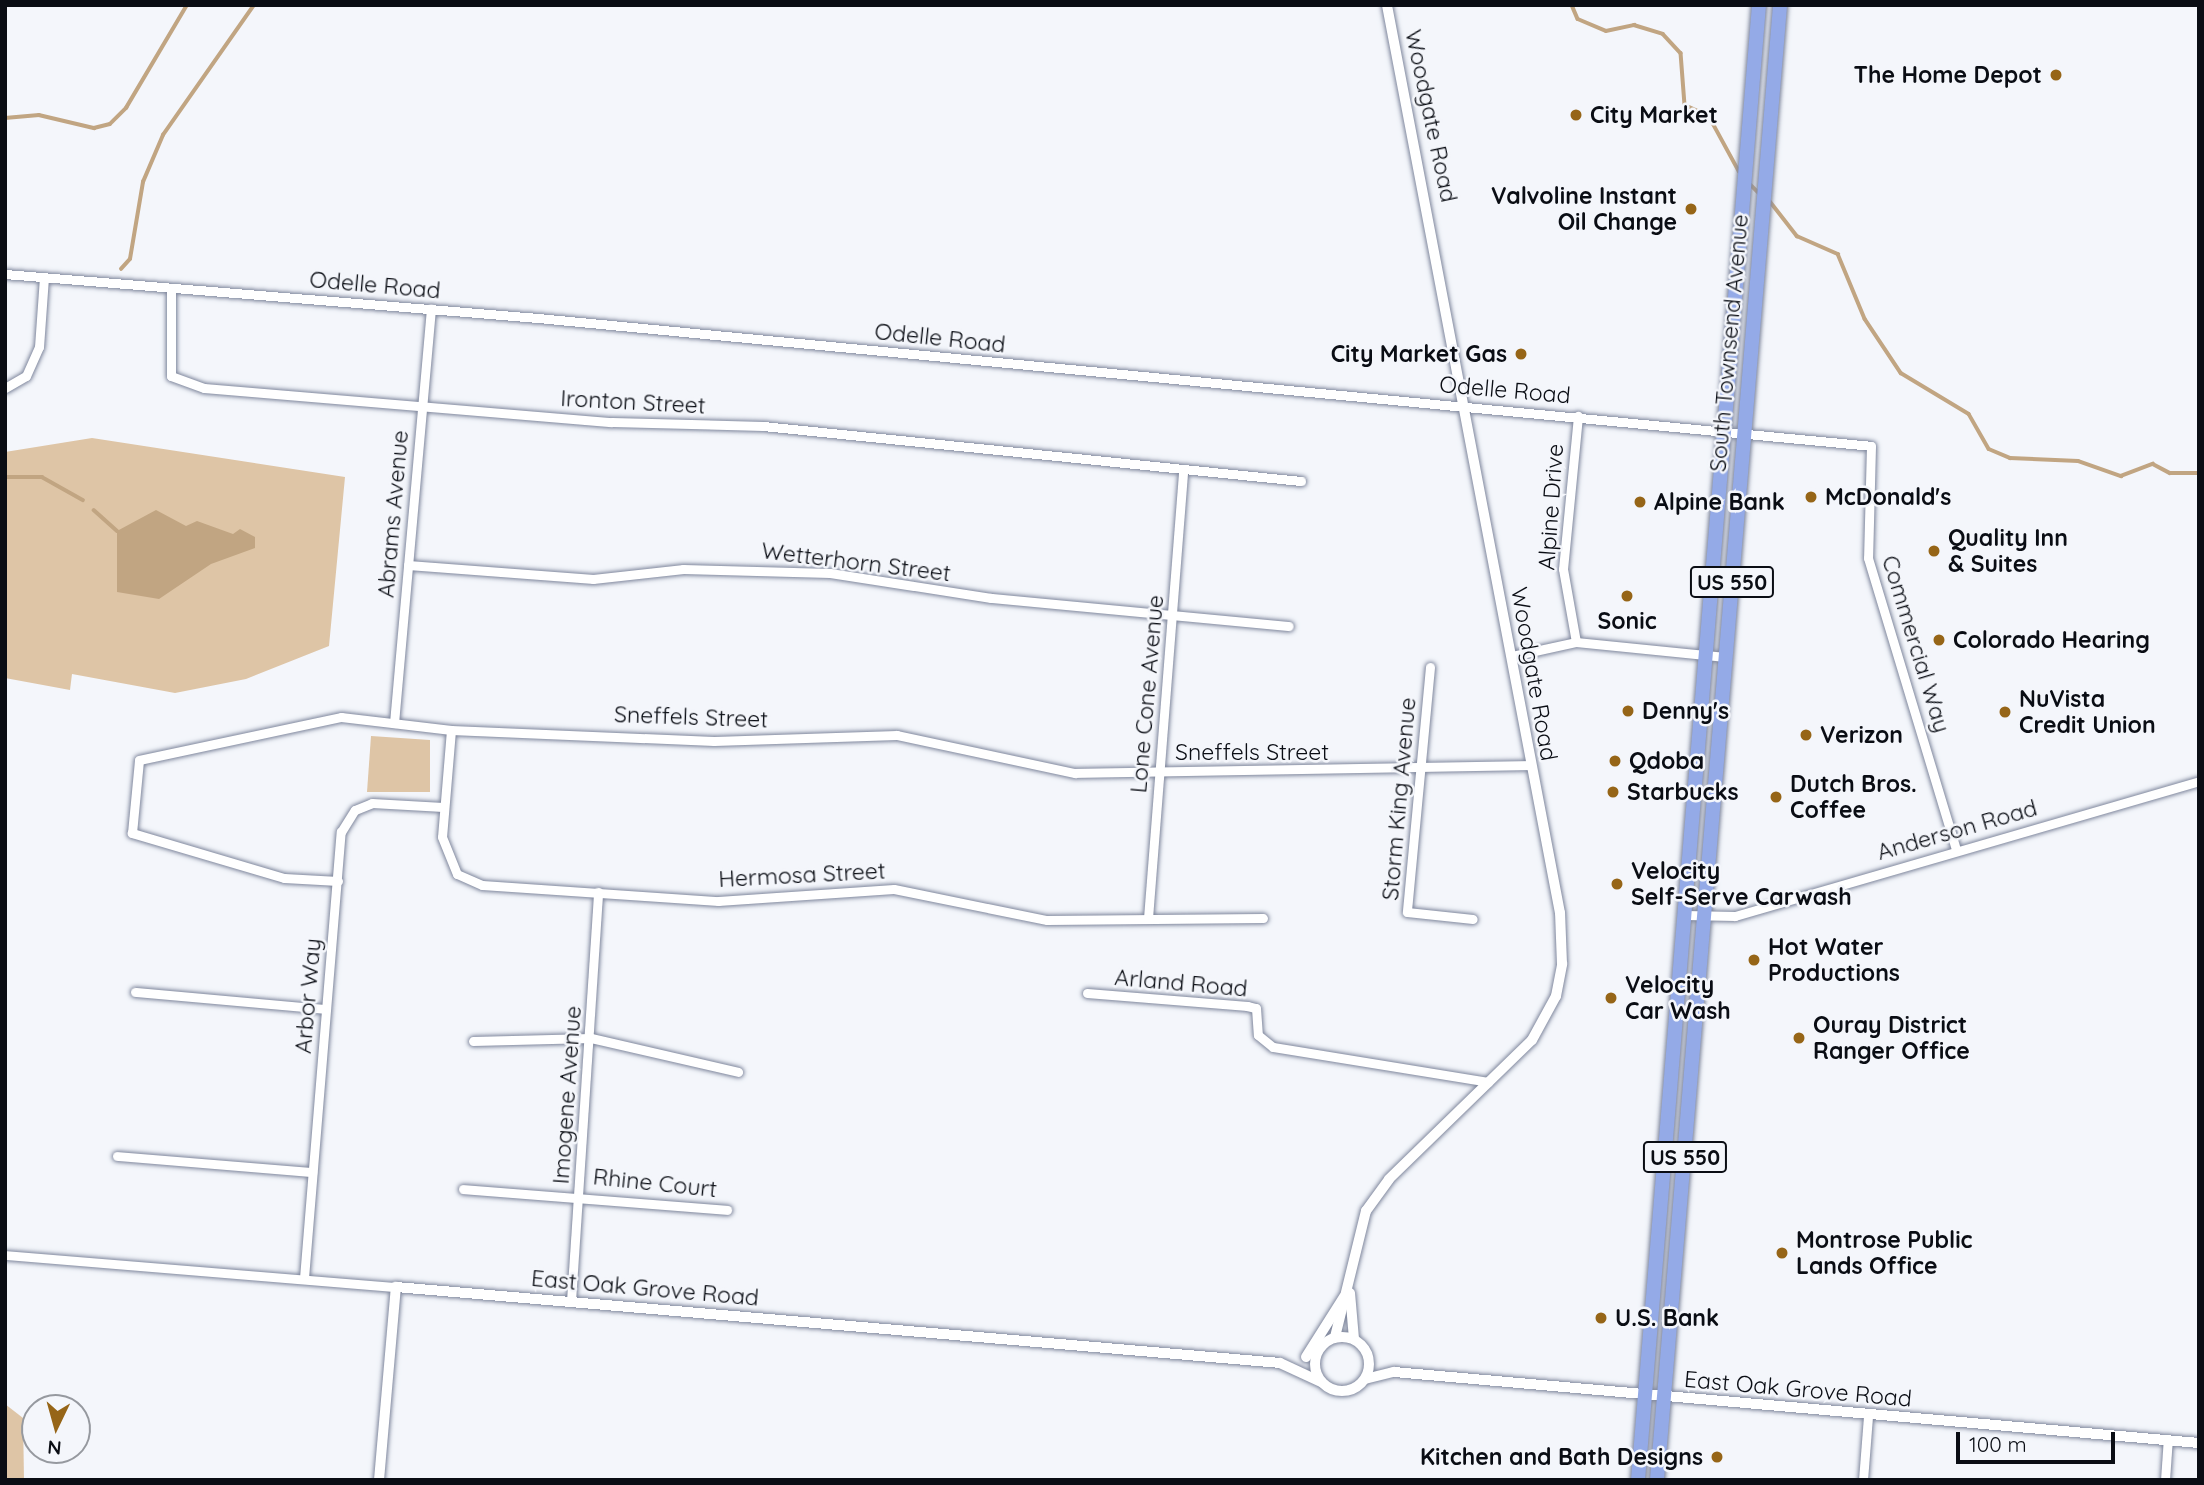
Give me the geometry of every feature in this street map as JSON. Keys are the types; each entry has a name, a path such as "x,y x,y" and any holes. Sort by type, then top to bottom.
{"highway":[{"name":"South Townsend Avenue","path":"1638,1480 1759,5"},
{"name":"South Townsend Avenue","path":"1657,1480 1780,5"}],"street":[{"name":"Woodgate Road","path":"1335,1337 1366,1211 1390,1179 1532,1040 1560,984 1560,913 1529,765 1512,656 1387,5"},
{"name":"Odelle Road","path":"5,274 431,309 1465,405 1871,446"},
{"path":"5,388 26,376 39,346 44,278"},
{"name":"Ironton Street","path":"172,288 171,376 204,388 421,408 763,426 1183,472 1301,481"},
{"name":"Abrams Avenue","path":"394,723 431,309"},
{"name":"Alpine Drive","path":"1576,642 1563,569 1578,416"},
{"name":"Commercial Way","path":"1871,446 1868,558 1956,849"},
{"name":"Lone Cone Avenue","path":"1148,918 1174,615 1183,472"},
{"name":"Wetterhorn Street","path":"408,565 593,579 683,569 817,572 1174,615 1289,626"},
{"path":"1512,656 1576,642 1725,657"},
{"name":"Storm King Avenue","path":"1430,667 1418,771 1407,912 1473,919"},
{"name":"Sneffels Street","path":"338,881 284,878 132,833 139,760 341,718 451,730 714,741 897,735 1075,773 1418,771 1529,765"},
{"path":"443,807 451,730"},
{"name":"Anderson Road","path":"1685,915 1735,916 1956,849 2199,781"},
{"name":"Arbor Way","path":"304,1278 341,832 355,810 372,803 443,807"},
{"name":"Hermosa Street","path":"443,807 442,837 457,874 482,885 718,901 894,889 1047,920 1263,918"},
{"name":"Imogene Avenue","path":"571,1301 579,1194 579,1118 592,1038 598,892"},
{"path":"135,992 325,1009"},
{"name":"Arland Road","path":"1087,993 1247,1006 1256,1009 1258,1035 1273,1047 1328,1061 1488,1082"},
{"path":"473,1041 592,1038 738,1072"},
{"path":"117,1156 312,1172"},
{"name":"Rhine Court","path":"463,1189 579,1194 727,1210"},
{"name":"East Oak Grove Road","path":"5,1255 304,1278 1280,1363 1311,1355"},
{"name":"Woodgate Road","path":"1350,1280 1354,1339"},
{"path":"379,1480 396,1287"},
{"name":"Woodgate Road","path":"1311,1355 1345,1295"},
{"path":"1335,1337 1354,1339 1368,1356 1365,1379 1349,1390 1321,1382 1311,1355 1335,1337"},
{"name":"East Oak Grove Road","path":"1368,1356 1394,1372"},
{"name":"East Oak Grove Road","path":"1280,1363 1321,1382"},
{"name":"East Oak Grove Road","path":"1365,1379 1394,1372 1663,1398 2199,1443"},
{"path":"1863,1480 1868,1416"},
{"path":"2165,1480 2168,1441"}],"shaded area":[{"path":"92,438 345,477 329,646 246,679 175,693 72,674 70,690 5,678 5,452"},
{"path":"156,510 186,526 197,521 233,534 240,529 255,537 255,548 211,564 159,599 117,592 117,531"},
{"path":"371,736 430,740 430,792 367,792"},
{"path":"5,1404 21,1416 21,1464 24,1464 24,1480 5,1480"}],"waterway":[{"path":"5,118 39,115 94,128 110,124 126,108 187,5"},
{"path":"121,269 130,259 143,182 163,135 254,5"},
{"path":"1572,5 1578,19 1606,31 1634,25 1663,34 1681,53 1685,105 1709,116 1739,171"},
{"path":"1748,182 1760,194"},
{"path":"1769,200 1797,236 1838,254 1865,319 1901,373 1969,414 1989,449 2010,458 2078,461 2121,476 2153,464 2170,473 2199,473"},
{"path":"5,477 42,477 83,500"},
{"path":"94,510 117,531"}],"place":[{"name":"The Home Depot","path":"2056,75"},
{"name":"City Market","path":"1576,115"},
{"name":"Valvoline Instant Oil Change","path":"1691,209"},
{"name":"City Market Gas","path":"1521,354"},
{"name":"McDonald's","path":"1811,497"},
{"name":"Alpine Bank","path":"1640,502"},
{"name":"Quality Inn & Suites","path":"1934,551"},
{"name":"Sonic","path":"1627,596"},
{"name":"Colorado Hearing","path":"1939,640"},
{"name":"Denny's","path":"1628,711"},
{"name":"NuVista Credit Union","path":"2005,712"},
{"name":"Verizon","path":"1806,735"},
{"name":"Qdoba","path":"1615,761"},
{"name":"Starbucks","path":"1613,792"},
{"name":"Dutch Bros. Coffee","path":"1776,797"},
{"name":"Velocity Self-Serve Carwash","path":"1617,884"},
{"name":"Hot Water Productions","path":"1754,960"},
{"name":"Velocity Car Wash","path":"1611,998"},
{"name":"Ouray District Ranger Office","path":"1799,1038"},
{"name":"Montrose Public Lands Office","path":"1782,1253"},
{"name":"U.S. Bank","path":"1601,1318"},
{"name":"Kitchen and Bath Designs","path":"1717,1457"}]}
